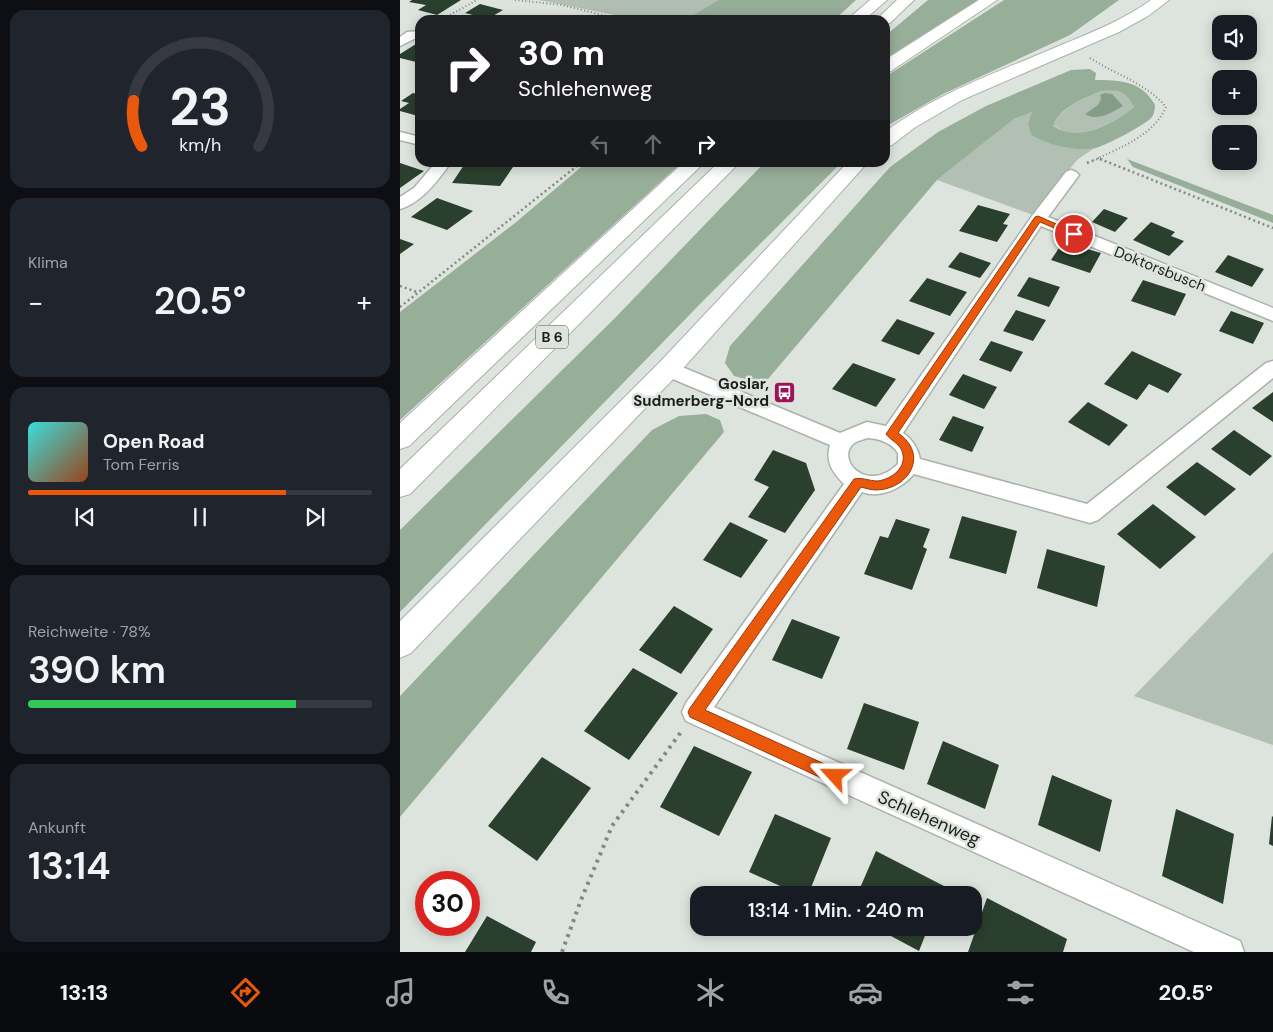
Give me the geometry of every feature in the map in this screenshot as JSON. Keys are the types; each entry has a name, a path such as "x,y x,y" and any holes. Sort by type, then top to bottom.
{"main road":[{"path":"861,15 879,0"},
{"path":"890,15 906,0"},
{"path":"890,64 989,0"},
{"path":"890,137 917,118 952,98 983,83 1113,29 1161,0"},
{"name":"B 6","path":"400,439 691,167"},
{"name":"B 6","path":"400,486 726,167"},
{"path":"704,188 725,184 743,167"},
{"path":"400,643 668,369 854,167"}],"street":[{"path":"400,42 411,35 415,35"},
{"path":"400,136 415,140"},
{"path":"400,204 419,191 440,167"},
{"path":"891,434 1038,219 1071,176"},
{"name":"Doktorsbusch","path":"1038,219 1273,315"},
{"path":"908,464 1090,514 1273,368"},
{"path":"668,369 842,442"},
{"path":"867,430 880,430 891,434 905,444 909,454 908,464 903,474 888,483 876,485 858,482 848,477 838,465 838,450 842,442 850,435 867,430"},
{"path":"695,712 858,482"},
{"name":"Schlehenweg","path":"695,712 1229,952"}],"path":[{"path":"450,15 477,0"},
{"path":"514,0 562,5 603,15"},
{"path":"1071,176 1080,167 1155,125 1164,115 1166,107 1148,88 1094,61 1081,51 1078,44"},
{"path":"1098,158 1273,228"},
{"path":"400,307 576,167"},
{"path":"400,286 418,292"},
{"path":"562,952 581,900 612,826 695,712"}],"shaded area":[{"path":"539,0 718,0 693,15 615,15"},
{"path":"718,0 856,0 840,15 693,15"},
{"path":"928,0 978,0 890,56 890,32"},
{"path":"1004,0 1119,0 1070,35 943,94 890,124 890,74"},
{"path":"1090,69 1096,73 1095,80 1122,82 1137,87 1150,97 1155,105 1153,116 1123,136 1091,149 1075,149 1060,146 1045,142 1031,135 1028,123 1032,112 1014,119 937,180 768,379 753,381 734,376 725,363 730,346 890,167 938,132 986,106 1071,70","holes":["1101,91 1121,92 1128,97 1134,107 1112,122 1095,130 1077,133 1068,132 1053,126 1056,119 1073,104"]},
{"path":"1101,91 1121,92 1128,97 1134,107 1112,122 1094,130 1076,133 1067,132 1053,126 1067,109"},
{"path":"1105,93 1112,94 1123,106 1099,117 1085,114 1098,105 1101,99 1100,95"},
{"path":"1032,112 1028,123 1032,135 1046,142 1061,146 1093,149 1077,160 1033,215 937,180 1014,119"},
{"path":"1127,159 1273,215 1273,223 1133,167"},
{"path":"581,167 677,167 400,420 400,312 515,223"},
{"path":"760,167 837,167 702,302 400,612 400,530 615,318"},
{"path":"706,414 720,420 724,432 400,817 400,696 652,430 679,416"},
{"path":"1273,552 1273,745 1134,696"}],"building":[{"path":"412,0 461,0 437,15 418,10 426,5 409,2"},
{"path":"480,4 503,10 494,15 465,13"},
{"path":"415,45 415,62 400,58 400,54"},
{"path":"415,94 415,115 400,111 409,103 401,101"},
{"path":"400,163 424,171 400,188"},
{"path":"463,167 513,167 500,186 452,183"},
{"path":"437,198 473,211 447,230 411,217"},
{"path":"978,205 1010,214 1003,224 1008,225 997,242 959,231"},
{"path":"1104,209 1128,218 1115,232 1092,222"},
{"path":"1151,222 1175,232 1171,236 1184,241 1169,256 1133,240"},
{"path":"400,239 414,244 400,254"},
{"path":"1063,242 1101,253 1090,273 1051,260"},
{"path":"960,252 991,263 980,278 948,267"},
{"path":"1228,255 1264,269 1252,287 1215,272"},
{"path":"1029,277 1060,287 1049,307 1017,296"},
{"path":"927,278 967,292 950,316 909,301"},
{"path":"1143,280 1186,294 1175,316 1131,301"},
{"path":"1016,310 1046,320 1033,341 1003,331"},
{"path":"1231,311 1264,323 1253,344 1219,331"},
{"path":"897,319 935,333 919,355 881,341"},
{"path":"991,341 1023,352 1011,372 979,360"},
{"path":"1132,351 1182,374 1168,393 1149,384 1137,400 1104,384"},
{"path":"853,363 896,379 876,407 832,389"},
{"path":"963,374 997,387 984,409 949,395"},
{"path":"1273,392 1273,422 1252,408"},
{"path":"1088,402 1128,425 1109,446 1068,422"},
{"path":"953,416 984,427 972,452 939,440"},
{"path":"1234,430 1272,456 1250,476 1211,449"},
{"path":"773,450 806,463 815,490 785,533 748,517 769,487 754,480"},
{"path":"1197,462 1236,489 1205,516 1166,487"},
{"path":"1153,504 1196,537 1160,569 1117,534"},
{"path":"962,516 1017,531 1006,574 949,558"},
{"path":"896,519 930,529 923,547 927,549 912,590 864,574 880,536 888,538"},
{"path":"730,522 768,540 741,578 703,560"},
{"path":"1047,549 1105,566 1097,607 1037,588"},
{"path":"674,606 713,629 681,674 639,650"},
{"path":"792,619 840,637 822,679 772,660"},
{"path":"633,668 678,693 629,760 584,731"},
{"path":"864,703 919,722 904,770 847,749"},
{"path":"943,741 999,765 985,809 927,784"},
{"path":"694,746 752,772 719,836 660,807"},
{"path":"542,757 591,788 537,861 488,826"},
{"path":"1052,775 1112,800 1100,852 1038,825"},
{"path":"1176,809 1234,834 1223,904 1162,876"},
{"path":"775,814 831,838 812,886 780,886 749,872"},
{"path":"1273,817 1273,846 1269,844"},
{"path":"876,851 944,886 861,886"},
{"path":"987,898 1067,939 1063,952 968,952 974,936 982,936 982,912"},
{"path":"487,916 536,942 531,952 465,952 475,936 480,936 480,927"},
{"path":"891,936 925,936 919,951"}],"place":[{"name":"Goslar, Sudmerberg-Nord","path":"785,393"}],"route":[{"path":"835,776 695,712 858,482 876,485 888,483 903,474 909,460 908,449 901,440 891,434 1038,219 1074,234"}]}
